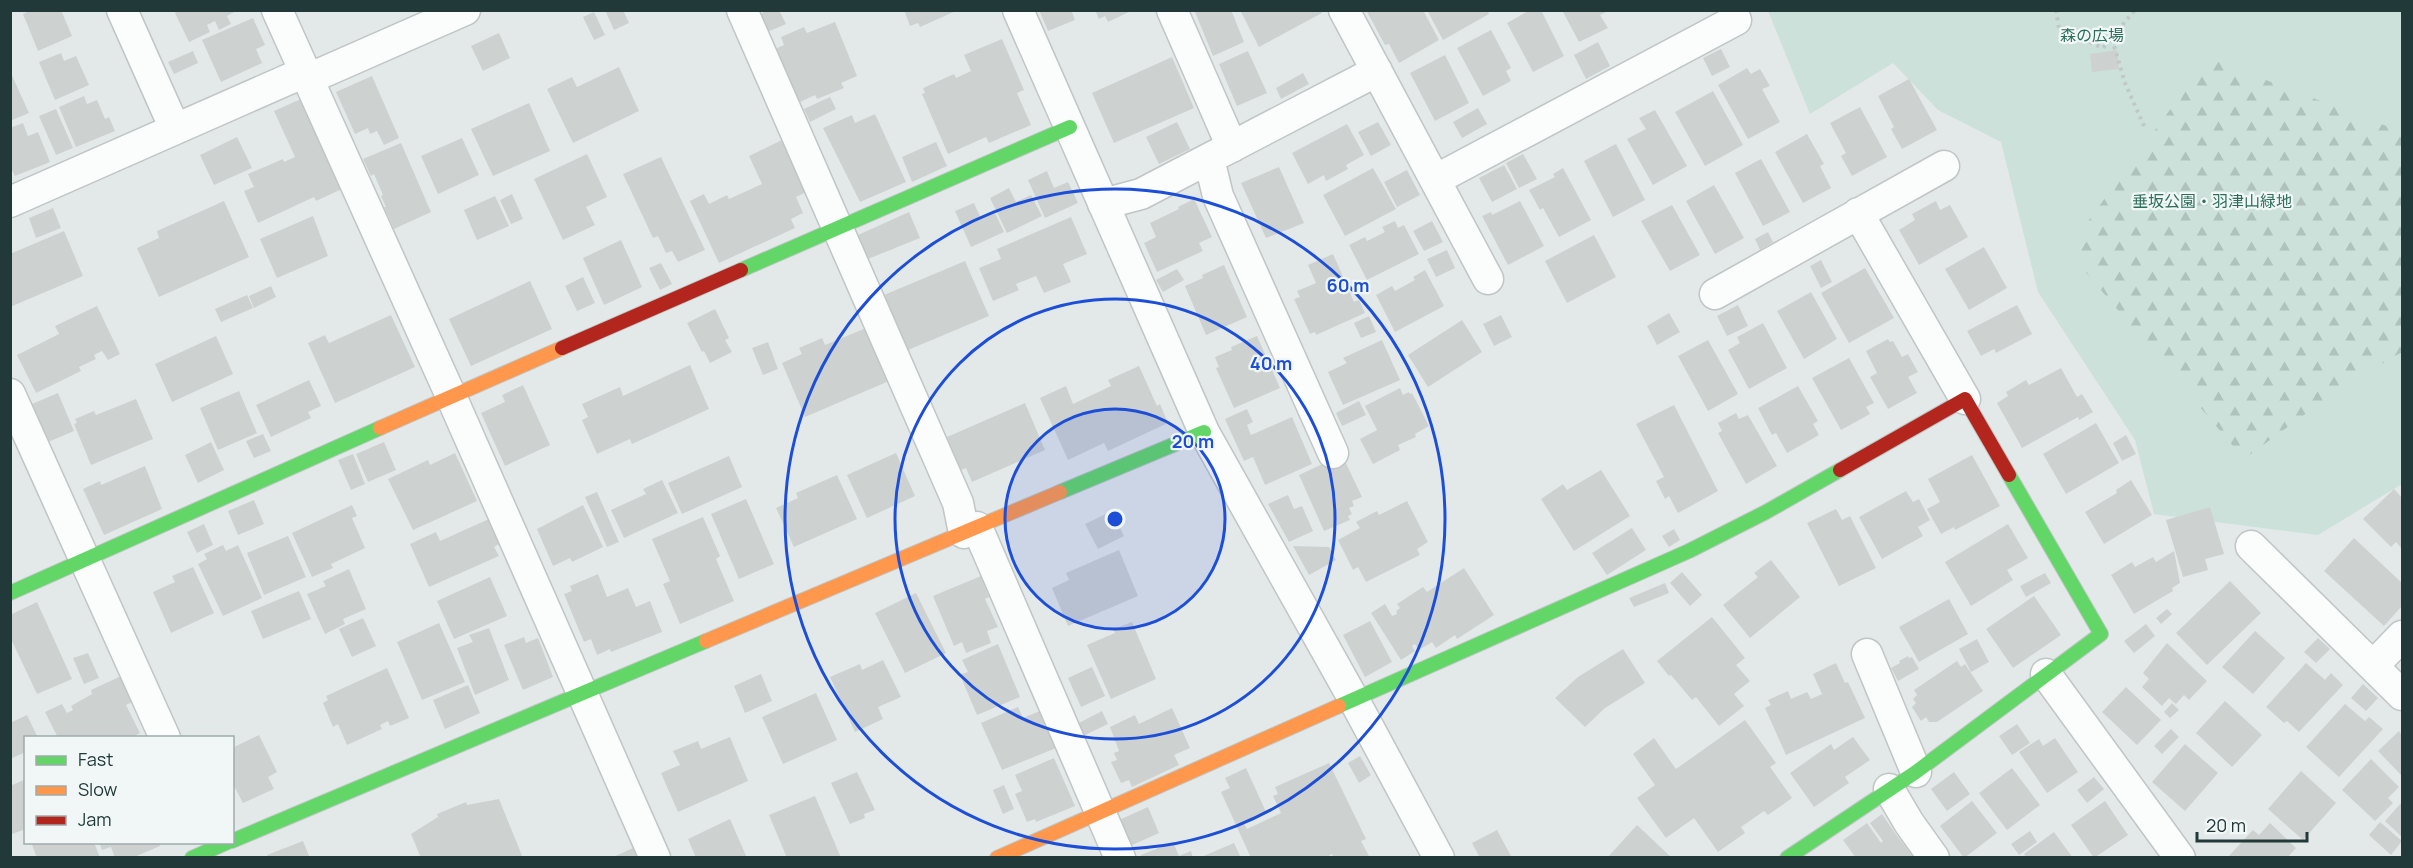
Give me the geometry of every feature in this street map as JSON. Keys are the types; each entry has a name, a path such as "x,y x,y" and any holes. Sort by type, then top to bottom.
{"street":[{"path":"122,10 175,129"},
{"path":"277,10 655,858"},
{"path":"10,201 175,129 465,10"},
{"path":"742,10 958,503 1101,812 1120,858"},
{"path":"1018,10 1204,432 1354,700 1439,858"},
{"path":"1172,10 1221,153 1218,196 1333,453"},
{"path":"1344,10 1488,279"},
{"path":"1435,180 1736,20"},
{"path":"1103,204 1141,194 1377,71"},
{"path":"10,593 451,396 1070,127"},
{"path":"1715,294 1944,166"},
{"path":"1787,858 1916,772 2101,634 1858,213"},
{"path":"10,394 164,736"},
{"path":"997,858 1689,551 1766,512 1965,399"},
{"path":"234,839 583,695 1204,432"},
{"path":"2251,546 2403,695"},
{"path":"2373,666 2403,636"},
{"path":"1867,654 1916,772"},
{"path":"2046,674 2180,858"},
{"path":"1889,789 1909,823 1934,858"}],"path":[{"path":"2056,10 2059,29 2103,48 2135,10"},
{"path":"2112,38 2125,83 2144,126"}],"green space":[{"name":"垂坂公園・羽津山緑地","path":"1768,11 2402,11 2402,484 2318,535 2154,514 2135,440 2038,292 2001,142 1938,110 1893,63 1810,114"},
{"path":"2208,58 2402,132 2402,352 2338,390 2244,459 2067,250"}],"building":[{"path":"31,10 61,10 72,36 38,51 23,14"},
{"path":"179,10 238,10 227,16 231,24 219,30 215,21 207,25 210,32 189,42 175,13"},
{"path":"605,10 623,10 629,23 614,30"},
{"path":"768,10 779,10 786,24 765,33 756,16"},
{"path":"904,10 958,10 920,27 918,23 910,26"},
{"path":"1039,10 1071,10 1075,20 1048,31"},
{"path":"1095,10 1133,10 1108,22 1105,16 1099,19"},
{"path":"1198,10 1231,10 1244,42 1213,56 1195,12"},
{"path":"1240,10 1320,10 1322,13 1259,47"},
{"path":"1366,10 1423,10 1439,40 1399,63 1389,44 1385,45"},
{"path":"1427,10 1487,10 1489,14 1443,40"},
{"path":"1530,10 1541,10 1564,56 1533,72 1507,23"},
{"path":"1562,10 1605,10 1606,12 1600,15 1608,28 1579,42"},
{"path":"594,12 605,35 594,40 583,17"},
{"path":"253,18 265,45 256,49 262,63 221,82 202,40"},
{"path":"835,22 857,76 841,83 844,88 817,99 815,95 798,103 775,49 784,45 781,37 804,27 807,33"},
{"path":"1491,30 1511,68 1506,71 1511,81 1483,96 1457,48"},
{"path":"499,33 510,58 483,71 471,46"},
{"path":"1002,39 1024,90 1017,93 1031,125 989,143 986,137 948,154 922,94 925,93 923,88 954,74 956,78 971,71 964,55"},
{"path":"1598,42 1610,66 1586,79 1574,55"},
{"path":"1721,49 1730,67 1712,76 1703,58"},
{"path":"2117,50 2119,69 2092,72 2090,54"},
{"path":"193,51 198,63 174,74 168,62"},
{"path":"1248,51 1267,93 1237,106 1219,64"},
{"path":"61,53 64,61 76,56 89,85 55,100 39,62"},
{"path":"1445,55 1469,103 1435,121 1410,73"},
{"path":"1172,57 1194,108 1114,143 1092,93"},
{"path":"619,67 639,111 573,143 547,89 572,77 577,87"},
{"path":"1747,68 1751,74 1760,69 1770,86 1762,89 1780,122 1748,139 1718,85"},
{"path":"10,71 29,113 10,121"},
{"path":"1303,73 1309,84 1281,99 1276,88"},
{"path":"372,76 399,138 384,145 377,131 370,134 368,128 355,134 336,92"},
{"path":"1909,79 1937,130 1902,149 1878,96"},
{"path":"1713,91 1743,145 1705,166 1675,112"},
{"path":"84,96 87,104 97,100 105,119 109,117 115,131 76,147 59,107"},
{"path":"830,97 836,109 810,122 804,109"},
{"path":"301,99 342,189 316,201 314,197 258,223 244,191 254,187 248,174 283,159 284,162 295,157 274,111"},
{"path":"529,103 550,151 493,176 471,129"},
{"path":"1860,107 1887,157 1852,176 1841,156 1846,153 1830,123"},
{"path":"1478,108 1487,124 1462,138 1453,122"},
{"path":"56,109 73,148 56,155 39,116"},
{"path":"1655,110 1687,166 1653,185 1627,139 1646,129 1639,118"},
{"path":"875,114 906,182 860,202 823,128 852,115 855,123"},
{"path":"1177,122 1190,149 1159,164 1146,137"},
{"path":"1378,122 1391,145 1371,156 1358,132"},
{"path":"23,123 28,136 38,132 50,162 15,176 10,166 10,128"},
{"path":"1347,124 1364,155 1346,165 1348,169 1326,181 1324,175 1308,184 1292,153"},
{"path":"1807,134 1824,164 1820,166 1831,188 1803,203 1775,152"},
{"path":"237,137 252,168 214,185 200,155"},
{"path":"462,138 479,175 438,194 421,156"},
{"path":"782,140 807,192 796,197 803,213 791,219 795,228 719,263 690,201 704,194 709,204 727,195 729,199 762,184 749,156"},
{"path":"936,142 947,166 912,182 902,157"},
{"path":"401,143 431,212 394,229 384,207 386,207 381,196 383,195 374,174 371,176 363,159"},
{"path":"1616,144 1645,200 1613,217 1584,161"},
{"path":"587,154 607,197 586,207 595,225 563,240 534,179"},
{"path":"1523,154 1537,179 1519,188 1506,163"},
{"path":"661,157 705,250 678,262 672,251 666,253 658,236 653,238 623,174"},
{"path":"1761,159 1790,212 1763,226 1735,173"},
{"path":"1504,165 1517,189 1492,202 1479,178"},
{"path":"1279,167 1304,223 1266,238 1241,183"},
{"path":"1373,168 1396,209 1345,236 1323,195"},
{"path":"1563,168 1591,220 1559,237 1543,208 1540,210 1529,190 1555,177 1553,174"},
{"path":"1407,170 1420,195 1397,207 1384,182"},
{"path":"1047,171 1054,188 1068,182 1078,203 1045,218 1028,180"},
{"path":"1714,185 1744,238 1715,254 1686,201"},
{"path":"1009,188 1016,202 1031,195 1042,216 1007,233 990,198"},
{"path":"512,194 523,219 511,224 500,200"},
{"path":"495,196 509,226 477,240 464,210"},
{"path":"1194,199 1212,237 1199,243 1203,251 1157,272 1144,243 1156,237 1150,223"},
{"path":"224,201 249,257 159,297 137,248 159,238 157,231"},
{"path":"1520,201 1544,246 1508,265 1482,216 1491,212 1492,215"},
{"path":"1936,201 1940,210 1950,205 1968,237 1919,265 1899,230 1915,220 1912,214"},
{"path":"974,203 981,219 995,213 1004,232 971,247 955,211"},
{"path":"1672,205 1700,255 1670,271 1641,221"},
{"path":"53,208 61,228 36,238 29,218"},
{"path":"909,212 920,238 868,259 858,235"},
{"path":"313,216 328,256 277,278 260,239"},
{"path":"1071,217 1087,254 1063,264 1071,282 1044,293 1036,276 1016,284 1019,290 993,301 979,268 1001,259 997,249"},
{"path":"1395,221 1398,228 1404,225 1419,254 1367,280 1349,245 1365,237 1367,241 1385,232 1382,227"},
{"path":"1432,221 1443,242 1424,251 1413,231"},
{"path":"64,231 83,276 10,307 10,254"},
{"path":"1768,232 1773,242 1760,250 1755,239"},
{"path":"1594,235 1616,277 1567,303 1545,261"},
{"path":"621,240 642,287 604,305 583,258"},
{"path":"1984,247 2007,288 1969,310 1945,269"},
{"path":"1447,250 1455,268 1436,277 1427,259"},
{"path":"1333,254 1354,302 1359,300 1365,313 1316,335 1315,332 1310,334 1294,299 1300,297 1297,291 1316,283 1308,265"},
{"path":"1821,260 1832,282 1821,288 1810,266"},
{"path":"965,261 989,316 908,350 884,295"},
{"path":"661,263 672,284 660,290 649,268"},
{"path":"1224,265 1247,317 1206,335 1185,286"},
{"path":"1865,268 1894,318 1849,343 1821,293"},
{"path":"1177,269 1184,280 1163,292 1156,280"},
{"path":"1425,270 1444,306 1395,332 1376,295 1392,286 1395,291 1415,280 1413,277"},
{"path":"583,277 595,303 577,311 565,286"},
{"path":"530,281 552,329 471,366 449,319"},
{"path":"271,286 276,297 254,308 249,296"},
{"path":"1811,292 1837,339 1804,359 1777,311"},
{"path":"247,295 253,308 221,322 215,309"},
{"path":"1738,305 1748,326 1727,336 1717,316"},
{"path":"2017,305 2032,334 1996,353 1994,349 1981,356 1967,331"},
{"path":"97,306 120,354 108,360 102,351 94,355 96,359 79,367 81,371 36,393 17,355 59,334 55,326"},
{"path":"715,309 729,338 725,340 732,352 710,363 687,323"},
{"path":"1669,313 1680,332 1657,345 1647,326"},
{"path":"391,315 415,367 335,403 308,343 325,335 329,343"},
{"path":"1501,315 1512,337 1494,346 1483,324"},
{"path":"1369,316 1376,332 1361,338 1354,323"},
{"path":"1462,320 1482,352 1428,387 1408,355"},
{"path":"1763,323 1787,368 1749,389 1728,350 1740,343 1737,337"},
{"path":"866,328 889,381 805,417 782,363 802,354 799,348 822,338 825,345"},
{"path":"216,336 233,374 172,402 155,364"},
{"path":"1257,336 1280,388 1234,408 1216,368 1219,367 1215,357"},
{"path":"1888,339 1890,342 1893,341 1902,357 1908,354 1918,372 1908,377 1917,393 1888,409 1870,377 1877,373 1866,351"},
{"path":"1382,340 1400,380 1343,405 1328,372 1347,363 1343,358"},
{"path":"1708,340 1738,394 1708,411 1678,356"},
{"path":"768,342 778,369 763,375 752,348"},
{"path":"1849,358 1874,403 1866,407 1870,414 1841,430 1812,378"},
{"path":"690,365 709,409 632,444 630,439 597,454 582,420 588,417 582,404 620,387 623,396"},
{"path":"1139,366 1157,406 1160,404 1168,423 1108,451 1104,443 1068,460 1040,398 1066,386 1073,404 1111,386 1108,380"},
{"path":"2061,368 2077,397 2082,394 2093,412 2079,420 2078,417 2022,448 1997,403 2008,396 2006,392 2026,380 2029,385"},
{"path":"309,380 321,406 308,412 311,418 271,437 256,405"},
{"path":"523,385 550,445 505,466 481,413 505,402 502,395"},
{"path":"1798,386 1818,421 1813,424 1819,435 1787,453 1776,433 1772,435 1758,408"},
{"path":"1400,388 1403,395 1412,393 1429,426 1415,434 1416,437 1398,445 1400,450 1373,464 1360,439 1377,430 1365,406"},
{"path":"239,391 257,433 218,450 200,408"},
{"path":"58,393 74,431 48,442 32,404"},
{"path":"136,399 153,439 91,465 74,424 77,423 75,419 94,411 96,415"},
{"path":"1359,401 1366,415 1342,426 1336,413"},
{"path":"1025,403 1045,450 972,482 966,468 961,470 947,437"},
{"path":"1674,405 1718,491 1678,513 1669,496 1665,499 1656,481 1664,477 1636,424"},
{"path":"1247,409 1253,422 1247,425 1251,435 1292,417 1312,464 1265,485 1253,457 1244,461 1225,419"},
{"path":"1736,413 1739,419 1748,415 1777,466 1746,484 1718,433 1722,431 1718,423"},
{"path":"2096,423 2119,463 2066,494 2043,454"},
{"path":"263,434 271,451 254,458 246,441"},
{"path":"2126,435 2136,454 2122,461 2113,443"},
{"path":"211,442 224,470 198,483 185,455"},
{"path":"384,442 396,470 368,482 356,454"},
{"path":"455,453 477,501 413,530 388,479 428,460 430,465"},
{"path":"896,453 915,496 867,518 847,475"},
{"path":"353,454 365,484 351,490 338,460"},
{"path":"1342,455 1362,497 1352,501 1354,506 1349,508 1352,514 1348,516 1350,520 1324,531 1299,475"},
{"path":"1972,455 2000,506 1955,530 1954,527 1941,534 1927,509 1940,502 1928,479"},
{"path":"729,456 742,487 682,514 668,483"},
{"path":"145,466 162,509 104,535 83,489 100,481 101,485"},
{"path":"1601,470 1630,516 1574,551 1541,499 1563,484 1567,490"},
{"path":"837,475 857,519 794,547 776,508 798,498 796,493"},
{"path":"662,480 678,513 624,538 611,510 646,494 643,489"},
{"path":"2131,480 2152,515 2104,544 2085,512 2117,493 2116,490"},
{"path":"2394,489 2402,498 2402,549 2396,542 2391,547 2363,519"},
{"path":"1906,491 1913,502 1919,499 1930,520 1918,527 1923,536 1882,559 1859,517"},
{"path":"597,492 619,542 607,547 585,497"},
{"path":"1288,495 1294,509 1302,506 1313,531 1289,542 1268,504"},
{"path":"746,499 774,564 739,579 711,514"},
{"path":"254,500 264,524 238,535 228,511"},
{"path":"1407,501 1428,542 1417,549 1420,555 1366,582 1358,567 1353,570 1338,540 1360,528 1356,522 1377,511 1379,515"},
{"path":"352,505 357,516 352,518 365,548 331,564 333,568 312,577 292,533"},
{"path":"583,505 603,547 572,562 570,558 553,566 537,529"},
{"path":"2210,507 2224,554 2205,559 2208,570 2183,577 2166,520"},
{"path":"1836,509 1842,520 1850,516 1876,568 1839,586 1807,523"},
{"path":"1112,511 1124,536 1098,549 1085,524"},
{"path":"703,517 720,556 716,559 734,601 680,624 663,584 670,581 652,539"},
{"path":"489,519 499,544 494,547 499,556 429,587 410,544 436,532 440,541"},
{"path":"204,524 213,545 197,553 187,532"},
{"path":"2008,524 2028,558 2007,570 2013,580 1971,606 1945,562"},
{"path":"1632,528 1646,550 1607,575 1592,553"},
{"path":"1674,529 1680,540 1669,547 1662,536"},
{"path":"288,536 306,577 264,595 247,553"},
{"path":"2354,538 2402,583 2402,606 2384,626 2324,571"},
{"path":"223,545 226,551 238,545 262,598 223,616 198,564 207,559 204,554"},
{"path":"1293,546 1329,547 1336,560 1309,575"},
{"path":"1119,550 1138,596 1068,626 1052,588 1069,580 1066,573"},
{"path":"2174,551 2180,583 2172,588 2173,591 2134,614 2111,575 2132,562 2135,567 2153,557 2156,562"},
{"path":"1771,560 1800,597 1750,638 1723,605 1758,577 1754,573"},
{"path":"193,567 214,613 171,633 153,592 175,582 172,576"},
{"path":"1464,568 1494,615 1457,639 1455,635 1436,648 1432,642 1419,650 1415,644 1412,646 1415,651 1401,660 1371,613 1385,604 1392,616 1397,614 1396,611 1400,608 1397,604 1423,587 1427,592"},
{"path":"349,569 366,609 343,619 345,624 325,634 307,594 326,586 323,581"},
{"path":"1682,572 1702,595 1690,606 1670,583"},
{"path":"2045,573 2051,583 2026,597 2020,586"},
{"path":"598,574 607,597 628,588 636,607 650,601 662,632 611,652 610,649 597,655 591,639 584,642 564,594 572,591 570,586"},
{"path":"981,576 989,597 985,599 998,627 987,631 991,643 966,653 962,642 954,646 933,596"},
{"path":"490,577 507,616 454,639 437,601"},
{"path":"2230,581 2261,613 2207,665 2176,633"},
{"path":"1665,583 1669,593 1634,607 1629,598"},
{"path":"299,591 311,619 263,639 251,611"},
{"path":"916,593 946,653 905,673 875,613"},
{"path":"2034,596 2061,635 2013,668 1986,629"},
{"path":"1949,599 1968,634 1919,662 1899,627"},
{"path":"37,602 72,679 37,694 10,637 10,615"},
{"path":"2167,609 2172,614 2161,624 2156,618"},
{"path":"1712,617 1745,658 1736,665 1750,681 1734,694 1744,706 1719,726 1696,697 1692,700 1657,661"},
{"path":"363,618 376,646 352,657 339,629"},
{"path":"1370,621 1392,662 1365,677 1343,635"},
{"path":"1132,622 1156,679 1111,699 1087,645 1115,633 1114,629"},
{"path":"439,623 465,682 422,700 397,642"},
{"path":"2146,624 2155,636 2134,653 2124,641"},
{"path":"489,628 509,680 475,695 457,648 473,642 469,635"},
{"path":"2255,631 2285,658 2253,694 2222,667"},
{"path":"524,637 526,643 538,638 553,677 523,690 504,645"},
{"path":"2318,638 2330,649 2316,663 2304,652"},
{"path":"1977,639 1989,662 1971,672 1959,649"},
{"path":"2167,643 2207,681 2189,700 2184,695 2176,704 2169,698 2162,706 2142,687 2149,679 2143,673"},
{"path":"998,644 1020,697 977,715 960,675 968,672 962,660"},
{"path":"1623,649 1645,683 1605,708 1585,727 1555,698 1578,677"},
{"path":"88,653 99,678 84,684 73,658"},
{"path":"1908,656 1912,657 1919,669 1898,681 1891,668"},
{"path":"883,660 901,697 878,707 883,719 855,732 830,677 860,664 862,670"},
{"path":"1957,661 1961,667 1965,664 1983,691 1937,722 1929,722 1926,717 1921,721 1912,707 1916,703 1913,699 1917,695 1914,690"},
{"path":"1836,663 1865,718 1786,755 1765,708 1771,705 1768,700 1788,691 1791,699 1807,692 1811,699 1822,694 1813,674"},
{"path":"2306,663 2325,680 2331,673 2343,685 2299,732 2287,721 2284,723 2266,707"},
{"path":"1092,667 1105,696 1081,707 1068,678"},
{"path":"387,668 409,718 390,726 388,721 380,725 382,729 347,745 338,724 333,727 323,703 328,700 326,696"},
{"path":"761,674 772,701 745,713 734,686"},
{"path":"121,676 134,701 126,705 140,733 135,736 57,736 45,712 62,704 67,713 73,710 71,706 92,694 91,690"},
{"path":"2363,684 2378,698 2366,711 2351,698"},
{"path":"468,685 480,713 445,729 433,700"},
{"path":"2126,687 2161,720 2137,745 2102,712"},
{"path":"816,693 837,740 783,764 762,717"},
{"path":"2225,701 2262,735 2232,767 2196,733"},
{"path":"2172,703 2179,710 2170,718 2164,712"},
{"path":"2345,704 2365,721 2369,717 2383,729 2339,777 2306,747"},
{"path":"1018,707 1023,718 1040,711 1056,748 1002,770 981,723"},
{"path":"1172,708 1190,748 1174,755 1179,765 1132,787 1129,780 1121,783 1111,762 1117,760 1114,753 1119,751 1110,727 1135,715 1139,724"},
{"path":"1102,711 1108,724 1083,736 1077,724"},
{"path":"27,715 37,736 24,736 24,753 10,759 10,723"},
{"path":"1745,720 1776,763 1770,767 1792,798 1768,815 1764,811 1741,827 1745,833 1718,852 1694,818 1666,838 1637,798 1655,785 1633,754 1654,738 1676,769"},
{"path":"2017,724 2030,743 2012,755 1999,736"},
{"path":"2171,729 2179,737 2162,754 2154,746"},
{"path":"2399,731 2402,735 2402,776 2378,751"},
{"path":"259,735 277,772 268,777 274,789 243,803 234,786 234,747"},
{"path":"730,737 748,781 678,812 661,773 680,765 673,751 698,741 701,749"},
{"path":"1853,737 1870,760 1845,777 1849,783 1814,807 1790,773 1831,744 1834,750"},
{"path":"2055,738 2078,772 2047,793 2019,752 2039,739 2043,746"},
{"path":"2185,744 2218,773 2185,811 2152,782"},
{"path":"1360,756 1371,775 1359,783 1348,763"},
{"path":"1054,758 1075,806 1036,822 1035,819 1027,822 1015,794 1022,791 1015,775"},
{"path":"2371,759 2399,787 2388,798 2393,803 2375,821 2342,790"},
{"path":"1329,763 1366,839 1361,841 1370,858 1334,858 1332,854 1325,858 1251,858 1221,792 1230,788 1225,778 1246,768 1266,812 1243,822 1247,829 1281,813 1273,796 1278,794 1275,787"},
{"path":"2012,768 2040,805 2007,830 1979,793"},
{"path":"2301,771 2336,803 2303,840 2268,809"},
{"path":"857,772 875,810 864,814 865,818 850,824 831,783"},
{"path":"1954,772 1970,794 1947,811 1931,789"},
{"path":"2094,777 2104,789 2087,803 2077,790"},
{"path":"24,780 24,830 12,834 10,786"},
{"path":"1004,785 1014,809 1003,814 993,790"},
{"path":"815,796 841,858 787,858 769,815"},
{"path":"499,799 523,858 421,858 411,834 438,817 437,814 466,802 467,805"},
{"path":"1972,801 1997,833 1964,858 1940,826"},
{"path":"2105,801 2128,835 2094,858 2071,825"},
{"path":"2402,802 2402,837 2385,821"},
{"path":"1148,807 1159,833 1130,846 1119,820"},
{"path":"1882,814 1914,858 1856,858 1843,840 1867,823 1881,843 1883,841 1870,823"},
{"path":"730,819 747,858 696,858 688,839"},
{"path":"2380,822 2402,841 2391,855 2369,835"},
{"path":"2270,823 2296,848 2287,858 2227,858 2253,830 2259,835"},
{"path":"1637,825 1672,858 1607,858"},
{"path":"1497,830 1512,858 1480,858 1472,843"},
{"path":"2030,831 2037,842 2019,855 2011,844"},
{"path":"2054,832 2073,858 2027,858 2024,854"},
{"path":"303,841 310,858 268,858 267,855"},
{"path":"1173,842 1179,856 1191,851 1193,858 1142,858 1141,855"},
{"path":"1234,843 1241,858 1199,858"},
{"path":"32,844 95,844 100,858 37,858"},
{"path":"100,844 159,844 160,846 132,858 115,858 111,847 102,850"},
{"path":"633,848 637,858 611,858"}],"traffic: fast":[{"path":"741,270 1070,127"},
{"path":"10,593 380,428"},
{"path":"1060,492 1204,432"},
{"path":"1339,706 1689,551 1766,512 1840,470"},
{"path":"1787,858 1916,772 2101,634 2009,475"},
{"path":"234,840 706,641"},
{"path":"192,858 224,844"}],"traffic: slow":[{"path":"380,428 562,348"},
{"path":"706,641 1060,492"},
{"path":"997,858 1339,706"}],"traffic: jam":[{"path":"562,348 741,270"},
{"path":"1840,470 1965,399 2009,475"}],"park label":[{"name":"森の広場","path":"2092,35"}]}
